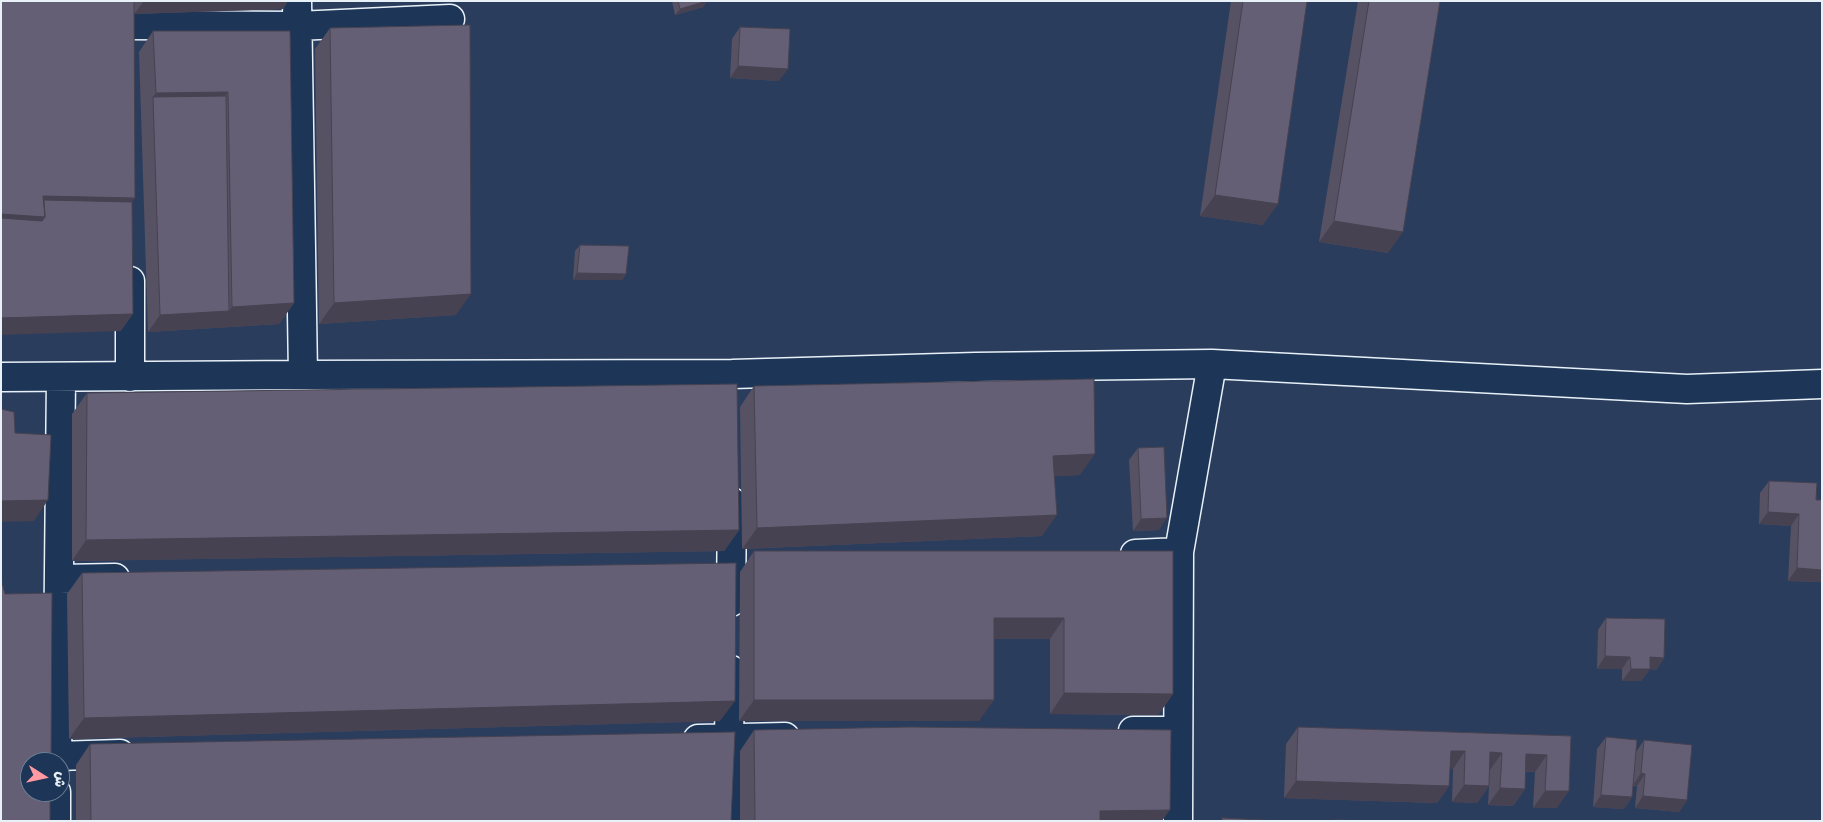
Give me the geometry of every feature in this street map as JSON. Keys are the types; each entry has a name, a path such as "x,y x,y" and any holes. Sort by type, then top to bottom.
{"street":[{"path":"128,54 128,13 297,14 450,19"},
{"path":"297,14 303,375"},
{"path":"130,260 130,377"},
{"path":"1178,821 1178,552 1212,364"},
{"path":"1,378 303,375 732,384 976,367 1212,364 1687,389 1822,384"},
{"path":"57,752 61,377"},
{"path":"726,821 730,738 731,638 742,568 732,481"},
{"path":"1109,555 1178,552"},
{"path":"702,569 742,568"},
{"path":"59,579 138,578"},
{"path":"1108,732 1178,731"},
{"path":"670,739 809,736"},
{"path":"70,758 146,753"},
{"path":"56,802 56,821"}],"building":[{"path":"1,1 134,1 135,198 43,196 45,217 1,214"},
{"path":"678,1 707,1 680,9"},
{"path":"1243,1 1307,1 1278,204 1215,195"},
{"path":"1369,1 1440,1 1403,232 1334,221"},
{"path":"470,25 471,294 334,303 330,28"},
{"path":"740,27 790,29 788,69 738,66"},
{"path":"153,31 290,31 294,303 232,307 228,92 156,93"},
{"path":"226,96 229,311 160,315 153,97"},
{"path":"44,200 132,202 133,314 1,318 1,218 42,221 45,217"},
{"path":"580,245 629,246 626,274 577,273"},
{"path":"1094,379 1095,454 1053,456 1057,515 757,528 754,386"},
{"path":"737,384 739,530 86,540 87,393"},
{"path":"1,409 14,412 15,433 51,435 48,500 1,501"},
{"path":"1164,447 1167,518 1141,519 1138,448"},
{"path":"1769,481 1817,483 1816,500 1822,500 1822,570 1797,568 1799,514 1768,512"},
{"path":"754,551 1173,551 1173,694 1064,693 1064,618 994,618 994,700 754,700"},
{"path":"736,563 735,701 84,718 82,573"},
{"path":"1,579 5,594 52,593 51,752 20,752 20,802 50,802 50,821 1,821"},
{"path":"1606,618 1665,619 1664,658 1650,657 1650,669 1631,669 1630,657 1605,656"},
{"path":"910,727 1171,730 1170,810 1100,811 1100,821 755,821 754,730"},
{"path":"1298,727 1571,736 1569,791 1545,791 1547,755 1526,754 1525,789 1500,788 1502,753 1490,752 1489,786 1464,785 1465,751 1451,751 1449,786 1296,781"},
{"path":"735,732 731,821 91,821 90,744"},
{"path":"1606,737 1637,740 1632,797 1601,795"},
{"path":"1644,740 1692,745 1687,800 1643,796 1645,774 1641,773"},
{"path":"1222,818 1283,821 1222,821"}]}
